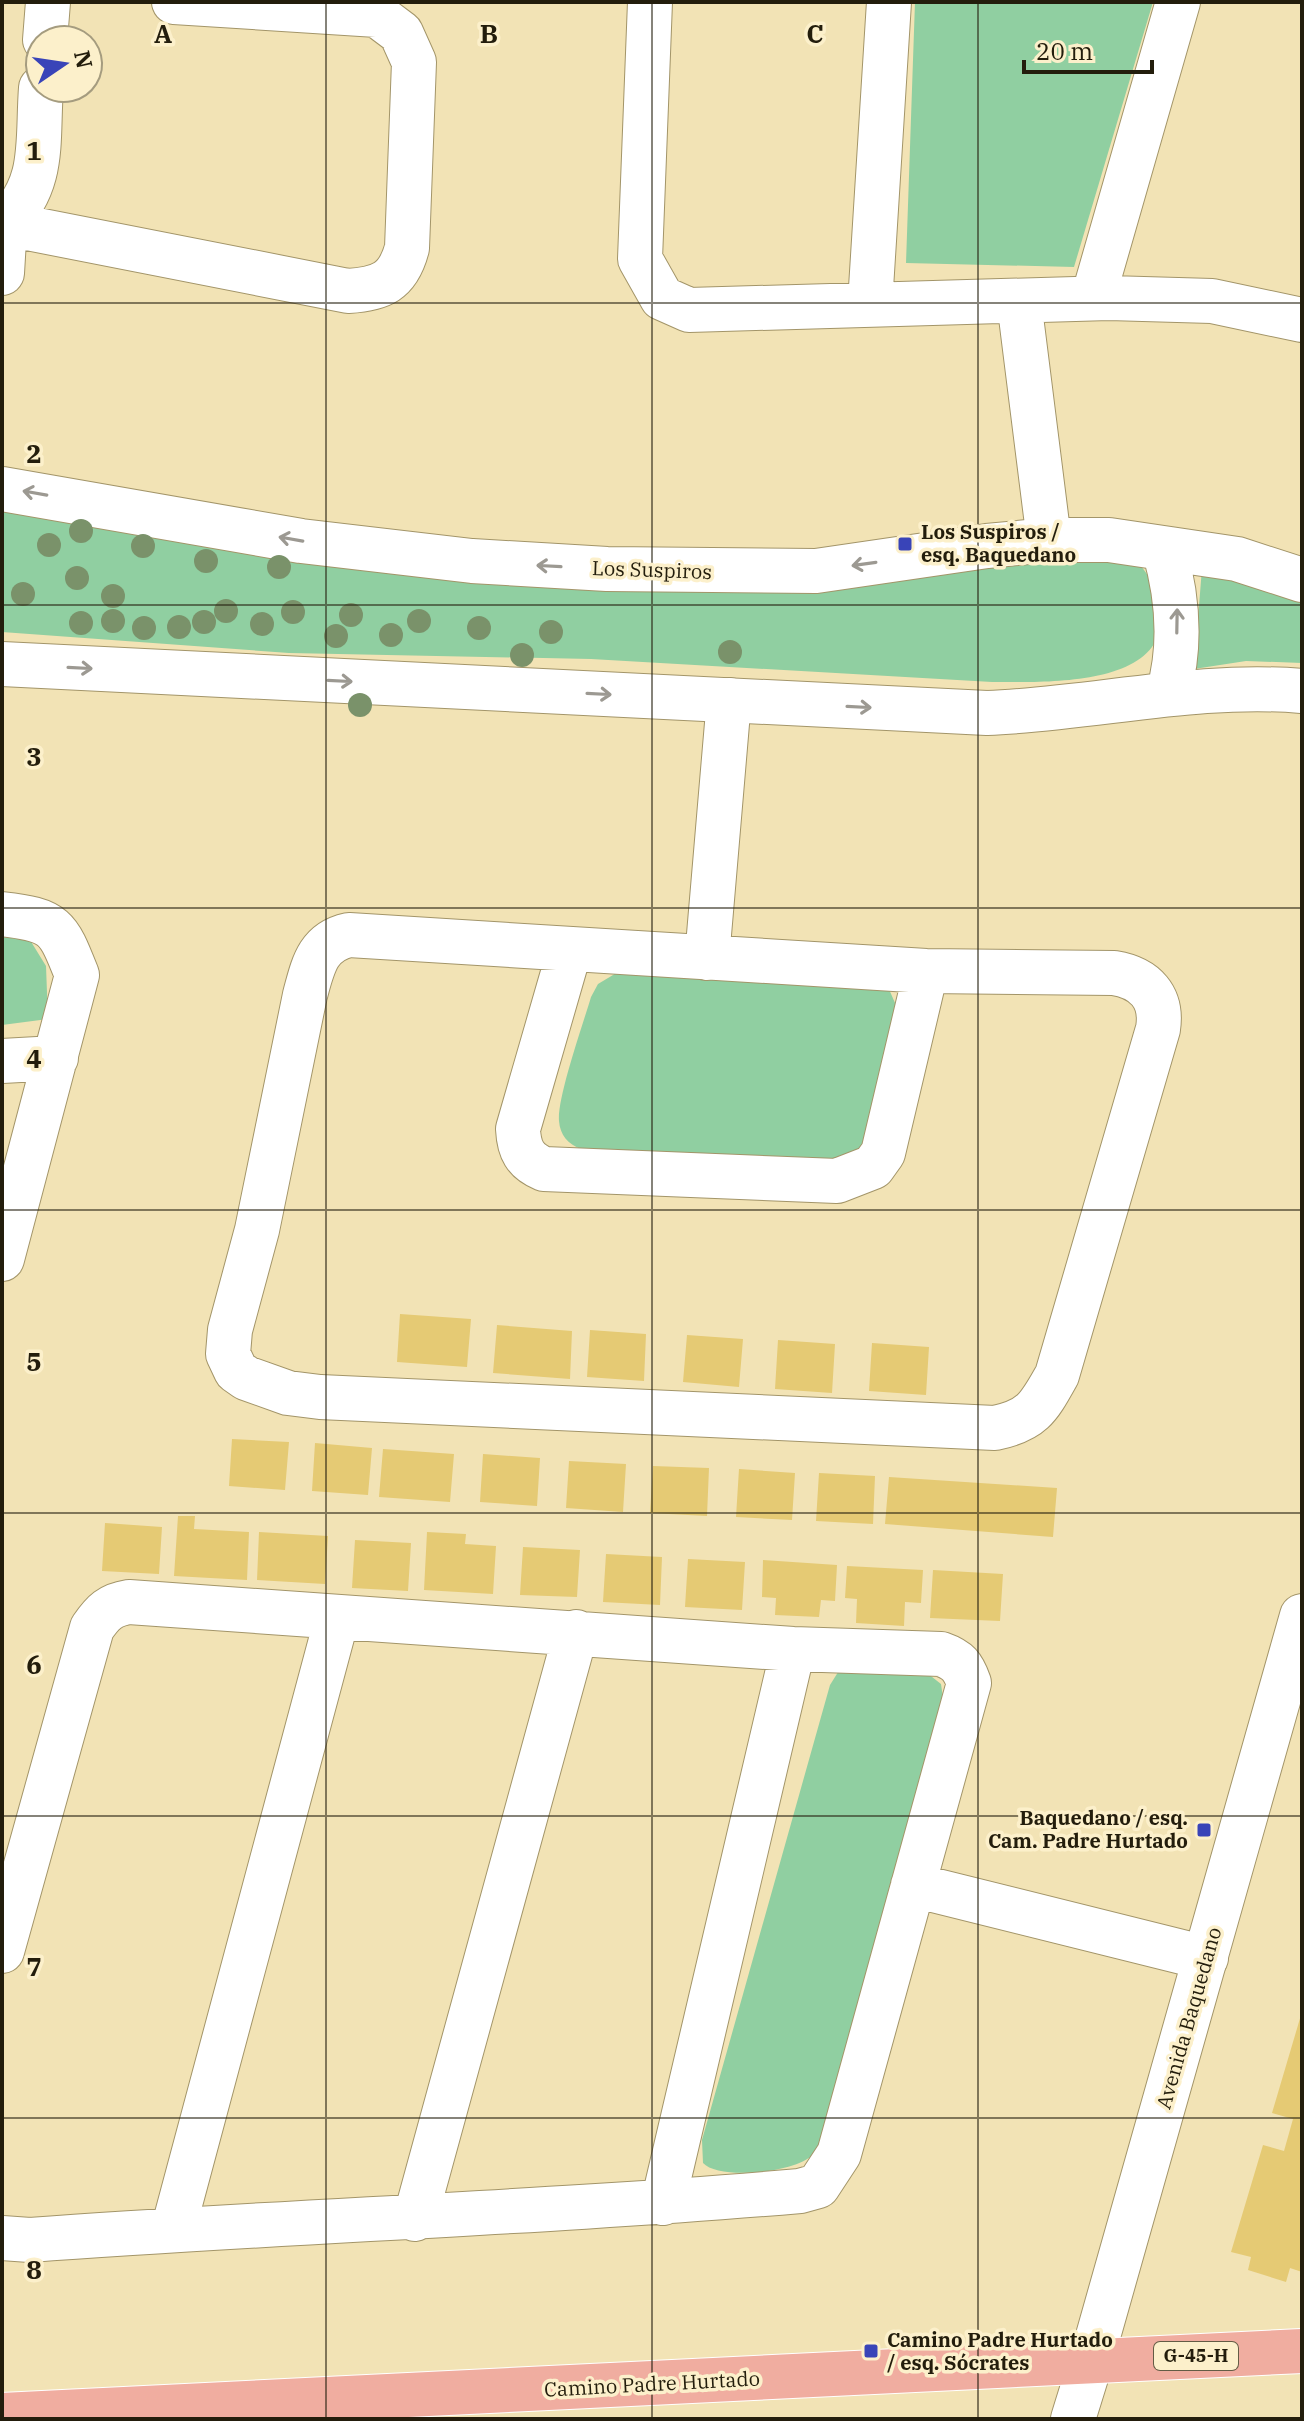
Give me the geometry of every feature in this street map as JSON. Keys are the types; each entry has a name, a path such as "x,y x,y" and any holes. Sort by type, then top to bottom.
{"main road":[{"name":"Camino Padre Hurtado","path":"2,2415 287,2410 1302,2351"}],"street":[{"path":"46,24 48,2"},
{"path":"3,222 348,291 374,289 394,277 402,267 407,248 414,71 410,46 401,33 377,15 174,2"},
{"path":"650,2 640,259 662,298 689,310 1093,298 1212,301 1302,320"},
{"path":"870,304 889,2"},
{"path":"1093,298 1178,2"},
{"path":"2,273 3,222 24,205 32,189 40,104"},
{"path":"1019,301 1049,540"},
{"name":"Los Suspiros","path":"2,489 382,553 607,569 816,571 1049,540 1109,540 1237,559 1302,580"},
{"path":"1164,549 1178,612 1175,671 1168,694"},
{"path":"2,664 987,713 1100,705 1221,689 1302,691"},
{"path":"707,958 729,700"},
{"path":"2,914 37,918 61,935 77,975 2,1259"},
{"path":"349,935 707,958 926,971 1080,971 1131,976 1147,984 1161,1014 1057,1375 1041,1405 1015,1424 995,1428 320,1397 288,1393 246,1378 236,1371 228,1354 230,1330 257,1230 305,995 315,959 324,945 349,935"},
{"path":"570,949 518,1129 519,1145 529,1163 544,1169 837,1181 873,1167 883,1153 926,971"},
{"path":"2,1061 56,1058"},
{"path":"2,1951 92,1628 103,1612 129,1602 793,1649 941,1654 956,1659 969,1683 839,2154 829,2174 818,2186 800,2191 663,2203 415,2219 30,2240 2,2238"},
{"name":"Avenida Baquedano","path":"1073,2419 1302,1616"},
{"path":"173,2230 337,1618"},
{"path":"415,2219 576,1632"},
{"path":"663,2203 793,1649"},
{"path":"913,1885 1206,1958"}],"green space":[{"path":"915,2 1153,2 1074,267 906,263"},
{"path":"2,510 483,584 592,590 703,588 1063,558 1139,564 1154,590 1157,636 1141,658 1124,668 1103,674 1055,681 992,682 591,659 289,653 2,632"},
{"path":"1202,568 1302,595 1302,663 1246,661 1194,669"},
{"path":"2,937 30,940 46,966 48,1019 2,1025"},
{"path":"618,972 888,987 899,1012 861,1148 837,1160 581,1149 572,1144 563,1135 559,1121 566,1079 591,997 598,984"},
{"path":"840,1669 927,1673 941,1684 944,1705 817,2150 809,2158 779,2169 743,2173 712,2169 703,2163 702,2140 830,1685"}],"building":[{"path":"400,1314 471,1319 467,1367 397,1362"},
{"path":"497,1325 572,1331 570,1379 493,1373"},
{"path":"590,1330 646,1334 644,1381 587,1377"},
{"path":"687,1335 743,1339 739,1387 683,1382"},
{"path":"778,1340 835,1344 832,1393 775,1389"},
{"path":"872,1343 929,1347 926,1395 869,1391"},
{"path":"232,1439 289,1442 285,1490 229,1486"},
{"path":"315,1443 372,1448 368,1495 312,1491"},
{"path":"383,1449 454,1454 450,1502 379,1497"},
{"path":"483,1454 540,1458 537,1506 480,1502"},
{"path":"569,1461 626,1464 623,1512 566,1508"},
{"path":"653,1466 709,1468 707,1516 650,1513"},
{"path":"739,1469 795,1473 792,1520 736,1517"},
{"path":"819,1473 875,1476 873,1524 816,1521"},
{"path":"889,1477 1057,1488 1053,1537 885,1524"},
{"path":"178,1516 195,1516 194,1529 249,1532 247,1580 174,1576"},
{"path":"105,1523 162,1527 159,1574 102,1571"},
{"path":"259,1532 328,1536 325,1584 257,1580"},
{"path":"427,1532 466,1534 465,1544 496,1546 493,1594 424,1590"},
{"path":"355,1540 411,1543 408,1591 352,1588"},
{"path":"523,1547 580,1550 577,1597 520,1595"},
{"path":"606,1554 662,1557 660,1605 603,1602"},
{"path":"688,1559 745,1562 742,1610 685,1607"},
{"path":"763,1560 837,1565 835,1601 821,1600 819,1617 775,1615 776,1598 762,1597"},
{"path":"847,1566 923,1570 921,1603 905,1602 904,1626 856,1623 857,1599 845,1598"},
{"path":"933,1570 1003,1574 1000,1621 930,1618"},
{"path":"1301,2015 1302,2272 1290,2268 1286,2282 1248,2270 1251,2257 1231,2252 1263,2145 1284,2151 1293,2119 1272,2113"}],"place":[{"name":"Los Suspiros / esq. Baquedano","path":"905,544"},
{"name":"Baquedano / esq. Cam. Padre Hurtado","path":"1204,1830"},
{"name":"Camino Padre Hurtado / esq. Sócrates","path":"871,2351"}]}
